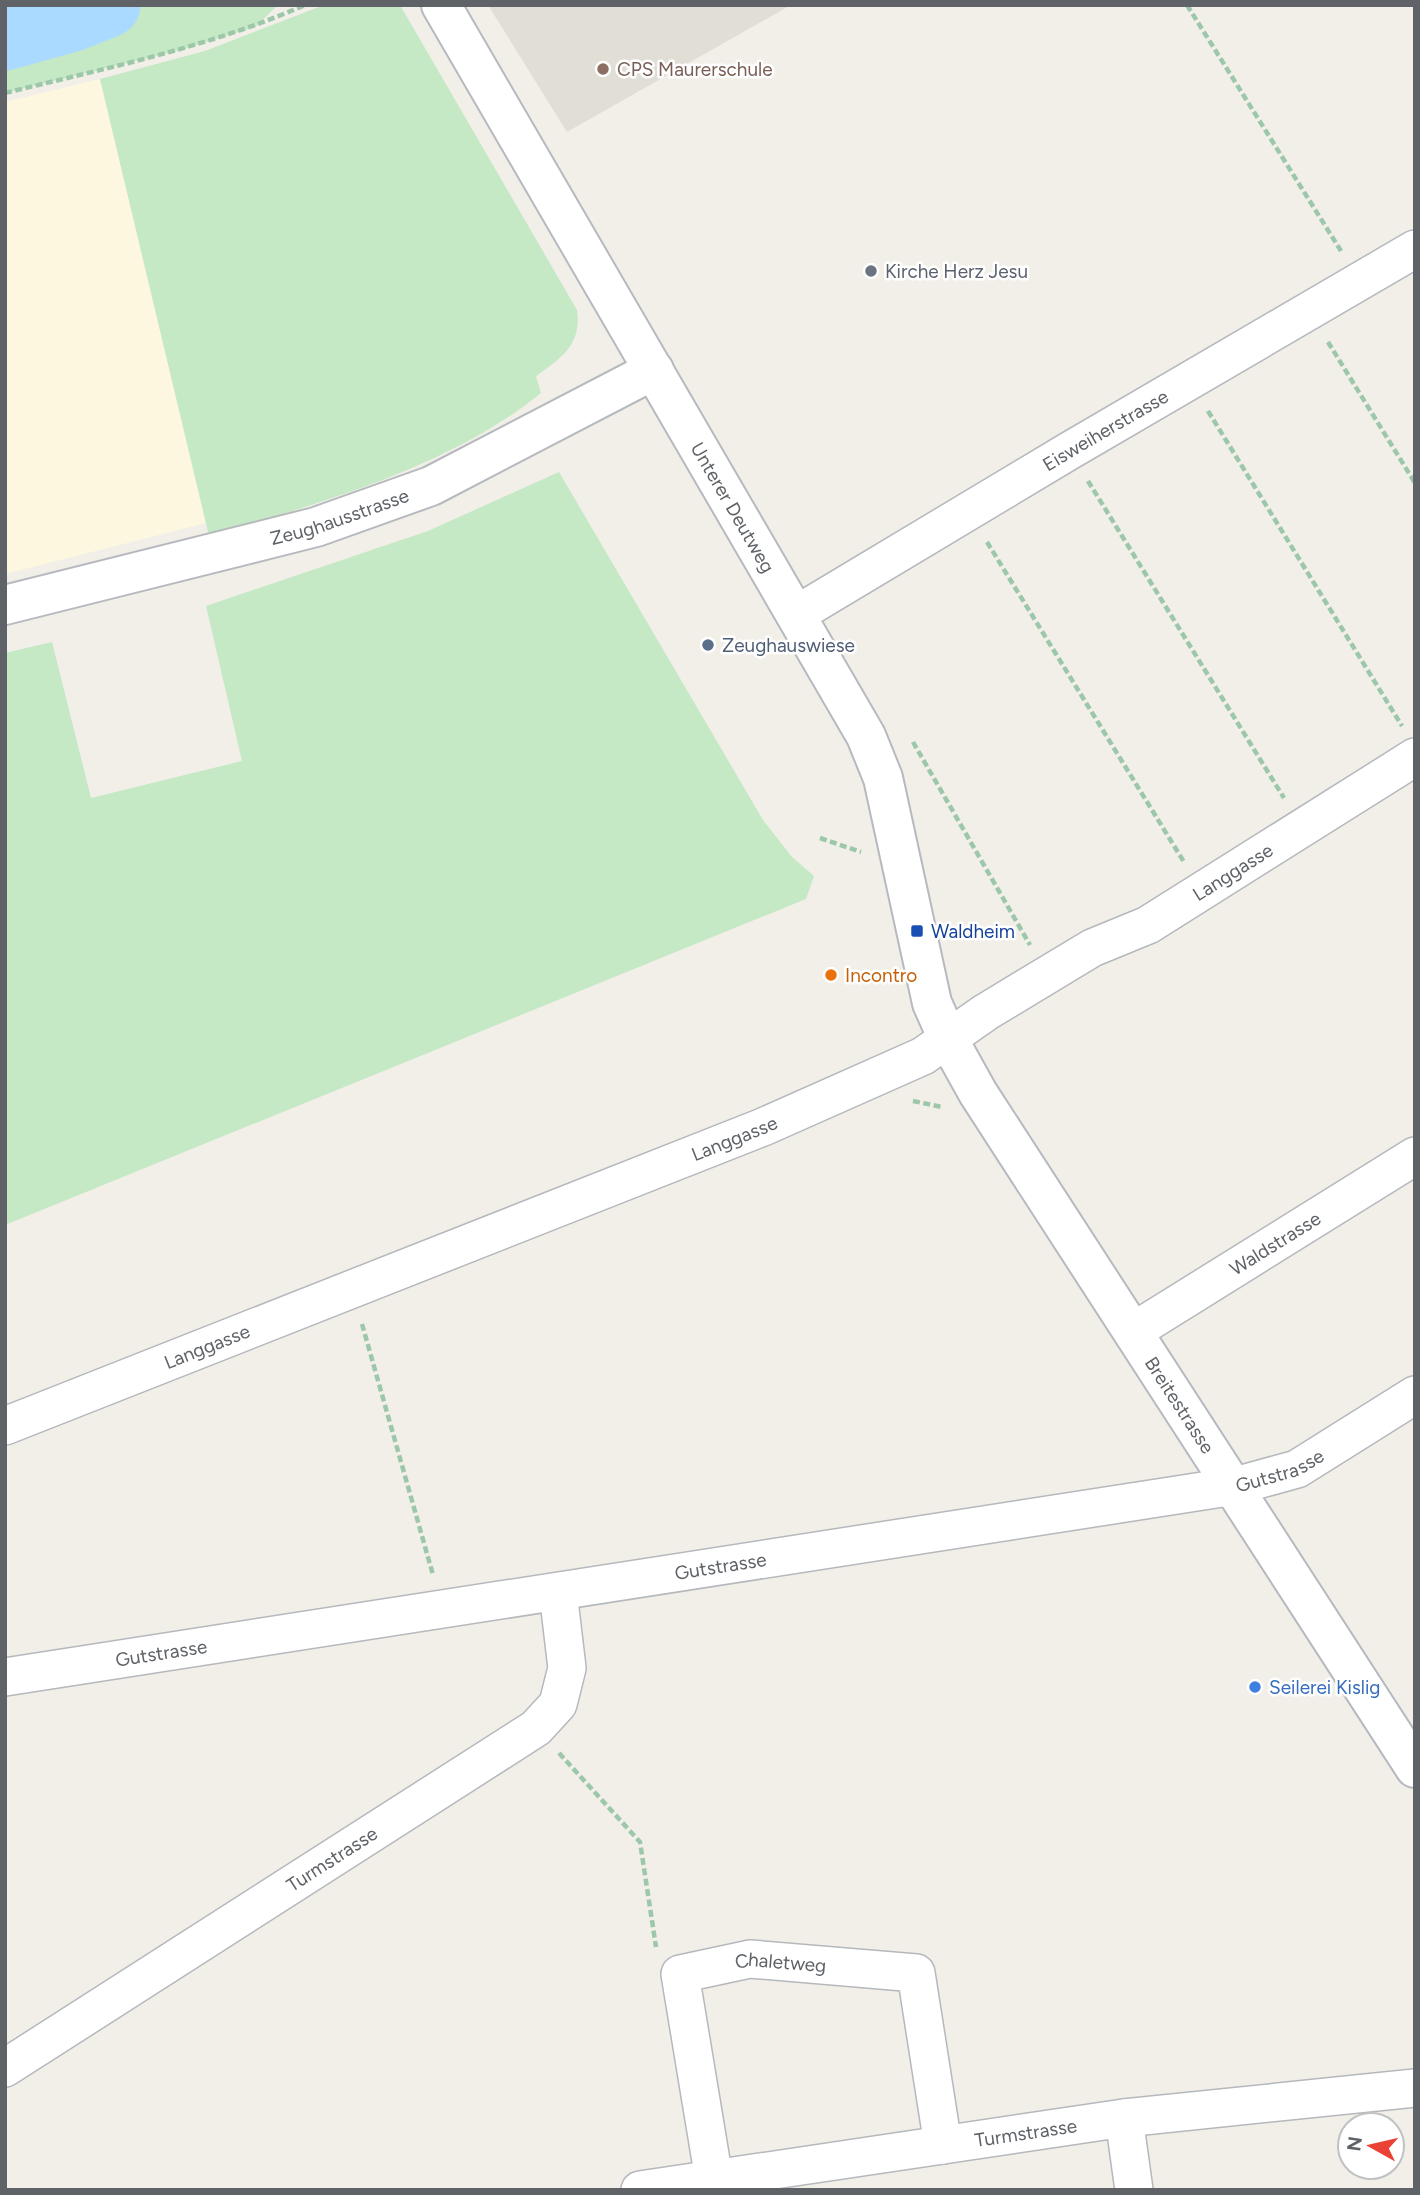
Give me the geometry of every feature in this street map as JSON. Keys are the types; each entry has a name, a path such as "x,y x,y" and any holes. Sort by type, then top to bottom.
{"main road":[{"name":"Unterer Deutweg","path":"441,5 866,736 883,778 930,992 948,1039"},
{"name":"Zeughausstrasse","path":"5,605 316,527 418,491 654,370"},
{"name":"Breitestrasse","path":"948,1039 978,1093 1412,1757"}],"street":[{"name":"Eisweiherstrasse","path":"797,614 1069,451 1415,250"},
{"name":"Langgasse","path":"5,1426 764,1127 923,1056 986,1012 1092,948 1148,925 1408,741"},
{"name":"Waldstrasse","path":"1134,1331 1415,1156"},
{"name":"Gutstrasse","path":"5,1677 1235,1486 1297,1469 1415,1395"},
{"name":"Turmstrasse","path":"5,2068 536,1728 558,1703 567,1668 558,1592"},
{"name":"Chaletweg","path":"680,1974 750,1959 916,1973 943,2145"},
{"path":"680,1974 714,2179"},
{"name":"Turmstrasse","path":"640,2190 1124,2118 1415,2088"},
{"path":"1124,2118 1134,2190"}],"path":[{"path":"5,93 181,50 256,27 305,5"},
{"path":"1187,5 1360,281"},
{"path":"1309,311 1415,483"},
{"path":"1189,381 1408,741"},
{"path":"1069,451 1284,799"},
{"path":"968,511 1183,861"},
{"path":"913,743 1048,974"},
{"path":"820,838 861,852"},
{"path":"352,1289 442,1609"},
{"path":"536,1728 640,1842 659,1967 680,1974"}],"shaded area":[{"name":"CPS Maurerschule","path":"488,5 791,5 567,132"},
{"path":"100,79 206,523 5,574 5,102"}],"green space":[{"path":"5,5 278,5 255,27 181,50 5,93"},
{"path":"324,5 400,5 577,310 576,333 568,349 536,376 541,393 466,442 383,480 209,536 100,79 205,51"},
{"name":"Zeughauswiese","path":"559,472 763,820 792,857 814,876 806,899 5,1225 5,653 52,642 91,798 242,761 206,606 428,531"}],"waterway":[{"path":"5,38 70,20 108,5"}],"place":[{"name":"CPS Maurerschule","path":"603,69"},
{"name":"Kirche Herz Jesu","path":"871,271"},
{"name":"Zeughauswiese","path":"708,645"},
{"name":"Waldheim","path":"917,931"},
{"name":"Incontro","path":"831,975"},
{"name":"Seilerei Kislig","path":"1255,1687"}]}
